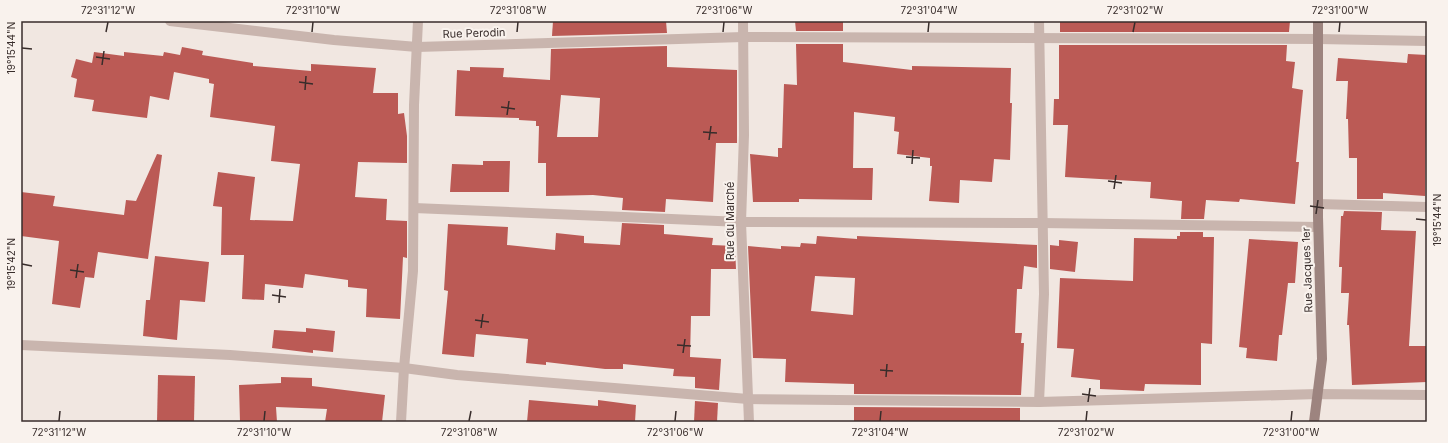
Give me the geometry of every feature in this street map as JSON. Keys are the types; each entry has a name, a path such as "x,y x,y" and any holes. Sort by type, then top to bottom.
{"main road":[{"name":"Rue Jacques 1er","path":"1314,422 1322,359 1318,227 1318,21"}],"street":[{"name":"Rue Perodin","path":"170,21 334,40 417,47 743,37 1318,39 1427,41"},
{"path":"401,422 404,368 413,271 414,105 418,21"},
{"name":"Rue du Marché","path":"743,21 744,135 741,222 749,422"},
{"path":"1039,21 1044,294 1039,402"},
{"path":"1318,204 1427,207"},
{"path":"414,208 741,222 1042,223 1318,227"},
{"path":"21,345 230,355 404,368 457,375 748,398 1039,402 1318,394 1427,395"}],"building":[{"path":"553,21 666,21 667,33 552,36"},
{"path":"795,21 843,21 843,31 796,31"},
{"path":"1060,21 1290,21 1289,32 1060,32"},
{"path":"796,44 843,44 843,62 912,70 912,66 1011,68 1010,103 1012,103 1010,160 994,159 992,182 960,180 959,203 929,201 932,166 930,166 930,158 897,154 899,132 894,131 895,117 854,112 853,168 873,168 872,200 799,199 799,202 753,202 750,154 778,157 778,148 782,148 784,84 797,85"},
{"path":"1059,45 1287,45 1286,61 1295,62 1292,88 1303,90 1296,162 1299,162 1295,204 1240,199 1239,202 1206,200 1204,219 1181,219 1182,201 1150,198 1151,182 1065,177 1068,125 1053,125 1054,99 1059,99"},
{"path":"667,46 667,67 737,70 737,143 716,143 713,202 666,199 665,212 622,210 623,198 593,195 546,196 546,163 538,163 539,126 536,126 536,121 519,120 519,118 455,116 457,70 470,71 470,67 504,68 503,77 550,80 551,49","holes":["561,95 600,98 598,137 557,137"]},
{"path":"182,47 203,51 202,55 253,63 253,66 311,71 311,64 376,68 373,93 398,93 398,114 404,113 407,136 407,163 358,162 355,197 387,199 386,220 407,221 407,258 403,257 400,319 366,317 367,289 348,287 348,280 305,274 303,288 265,284 264,300 242,299 244,255 221,255 222,207 213,206 218,172 255,177 250,220 293,221 300,164 271,161 275,126 210,117 214,84 209,83 209,79 174,72 169,100 150,96 147,118 92,111 94,100 74,97 77,79 71,77 76,59 92,63 94,52 124,56 124,52 163,56 164,52 180,55"},
{"path":"1408,54 1427,55 1425,196 1383,193 1383,199 1357,199 1357,158 1349,158 1348,119 1346,119 1348,81 1336,81 1338,58 1407,63"},
{"path":"157,154 162,155 148,259 98,252 94,278 85,277 80,308 52,304 59,241 21,236 21,192 55,196 53,206 124,215 126,200 136,201"},
{"path":"483,161 510,161 509,192 450,192 452,164 483,165"},
{"path":"1344,211 1382,212 1381,230 1416,231 1409,346 1427,346 1427,382 1352,385 1349,325 1347,325 1349,293 1341,293 1342,267 1339,267 1341,216 1343,216"},
{"path":"622,223 664,225 664,234 713,238 712,245 735,246 736,269 711,269 710,316 691,316 690,357 721,359 719,390 695,388 695,377 673,376 674,369 623,364 623,369 605,369 546,362 546,365 526,363 528,339 476,334 474,357 442,354 448,291 444,290 448,224 508,227 507,245 555,250 556,233 584,236 584,243 620,245"},
{"path":"1180,232 1203,232 1203,237 1214,237 1212,344 1201,343 1201,385 1145,384 1144,391 1100,389 1100,380 1071,377 1074,349 1057,348 1060,278 1133,281 1134,238 1177,239 1177,236 1180,236"},
{"path":"817,236 857,239 857,236 1037,245 1037,268 1024,266 1022,289 1017,289 1015,333 1022,333 1021,343 1024,343 1021,395 854,394 854,384 785,382 786,359 753,358 748,246 781,249 781,246 800,247 801,243 816,244","holes":["815,276 855,278 853,315 811,311"]},
{"path":"1249,239 1298,242 1295,283 1288,283 1282,335 1279,335 1277,361 1246,358 1247,348 1239,347"},
{"path":"1059,240 1078,242 1075,272 1050,269 1050,245 1059,246"},
{"path":"155,256 209,262 205,302 180,300 177,340 143,336 146,300 150,300"},
{"path":"306,328 335,331 333,352 313,350 313,353 272,348 274,330 306,332"},
{"path":"158,375 195,376 194,422 157,422"},
{"path":"281,377 312,378 312,386 385,395 382,422 325,422 327,409 276,407 277,422 240,422 239,385 281,383"},
{"path":"529,400 598,406 598,400 636,405 635,422 527,422"},
{"path":"695,401 718,403 717,422 694,422"},
{"path":"854,407 1020,408 1020,422 854,422"}]}
